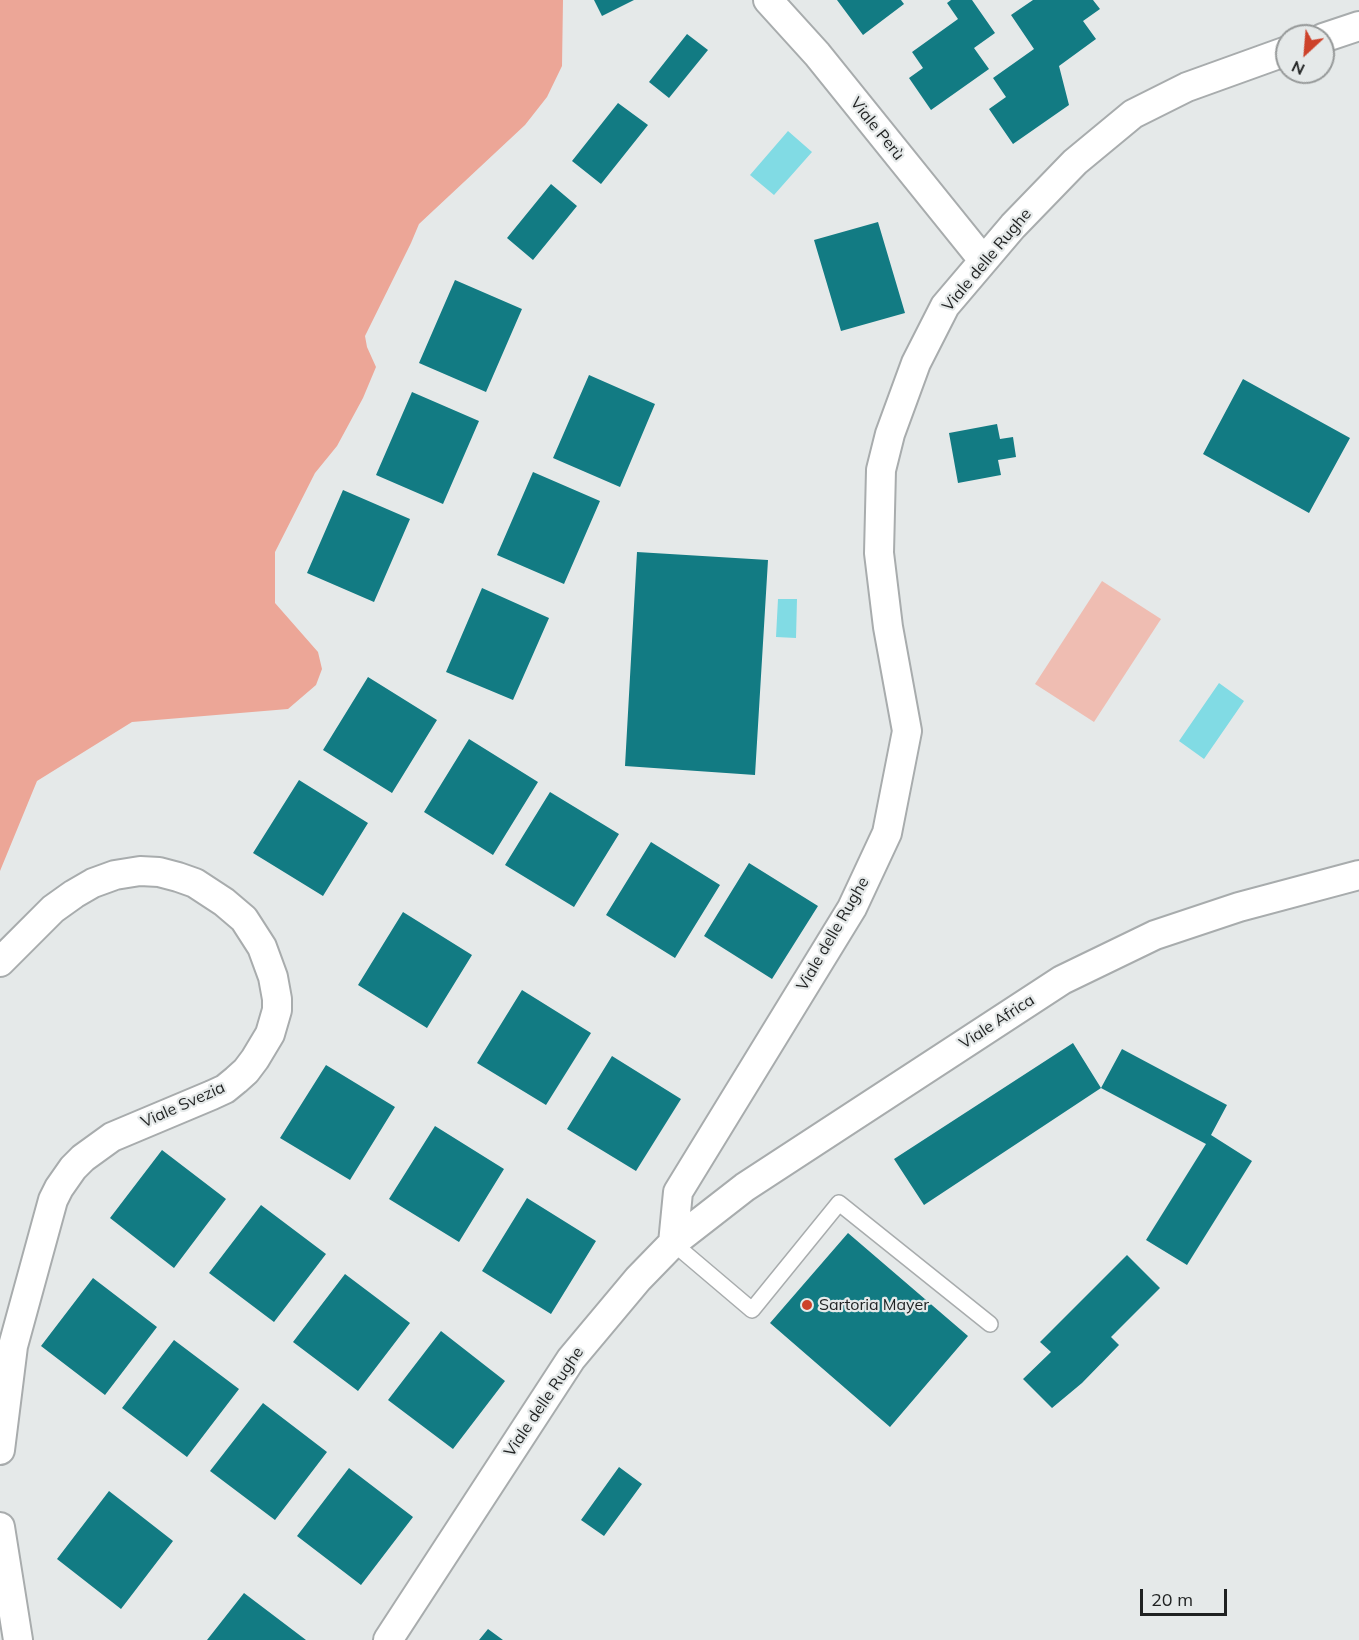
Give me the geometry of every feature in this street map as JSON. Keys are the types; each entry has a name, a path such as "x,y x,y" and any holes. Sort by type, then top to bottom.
{"street":[{"name":"Viale Perù","path":"768,0 817,54 983,260"},
{"path":"1335,34 1359,26"},
{"name":"Viale delle Rughe","path":"388,1640 571,1359 638,1279 673,1243 678,1192 852,908 887,834 907,731 888,627 879,553 881,470 890,434 916,363 945,306 1013,226 1075,162 1133,114 1187,87 1275,55"},
{"name":"Viale Svezia","path":"0,962 53,909 93,883 115,875 140,871 159,872 195,883 224,902 244,919 262,947 275,988 277,1010 270,1034 263,1046 246,1071 225,1089 112,1137 83,1158 63,1183 53,1200 13,1346 0,1450"},
{"name":"Viale Africa","path":"673,1243 745,1187 1062,980 1155,935 1239,907 1359,875"},
{"path":"0,1527 18,1640"}],"lane":[{"path":"673,1243 752,1310 839,1203 990,1324"}],"shaded area":[{"path":"0,0 563,0 562,66 547,97 525,125 419,224 365,336 376,367 363,398 337,446 315,473 275,552 275,603 318,652 322,669 316,685 288,709 132,722 37,781 0,871"},
{"path":"1102,581 1161,619 1094,722 1035,684"}],"water":[{"path":"788,131 812,152 774,195 750,175"},
{"path":"778,599 797,599 796,638 776,637"},
{"path":"1219,683 1244,701 1204,759 1179,741"}],"building":[{"path":"594,0 634,0 602,16"},
{"path":"837,0 901,0 904,4 863,35"},
{"path":"951,0 972,0 995,33 974,48 989,69 931,110 909,78 923,68 912,52 958,19 947,3"},
{"path":"1033,0 1093,0 1100,9 1083,21 1096,39 1059,66 1069,105 1013,144 989,109 1006,97 993,78 1034,49 1011,15"},
{"path":"687,34 708,50 669,98 649,82"},
{"path":"618,103 648,125 601,184 572,161"},
{"path":"551,184 577,206 533,260 507,238"},
{"path":"878,222 905,313 841,331 814,240"},
{"path":"455,280 522,309 486,392 419,363"},
{"path":"589,375 655,404 620,487 553,458"},
{"path":"1243,379 1350,438 1309,513 1203,454"},
{"path":"412,392 479,421 443,504 376,475"},
{"path":"997,424 1000,439 1013,437 1016,457 998,460 1001,475 958,483 949,433"},
{"path":"533,472 600,501 564,584 497,555"},
{"path":"343,490 410,519 374,602 307,573"},
{"path":"637,552 768,560 755,775 625,766"},
{"path":"482,588 549,618 513,700 446,672"},
{"path":"368,677 437,720 392,793 323,750"},
{"path":"469,739 538,782 493,855 424,812"},
{"path":"299,780 368,823 323,896 253,853"},
{"path":"550,792 619,834 574,907 505,865"},
{"path":"651,842 720,885 675,958 606,915"},
{"path":"749,863 818,906 772,979 704,936"},
{"path":"403,912 472,955 427,1028 358,985"},
{"path":"522,990 591,1033 546,1105 477,1063"},
{"path":"1073,1043 1101,1088 924,1205 894,1159"},
{"path":"1122,1049 1227,1105 1211,1135 1252,1161 1187,1265 1146,1240 1206,1144 1101,1088"},
{"path":"612,1056 681,1099 636,1171 567,1129"},
{"path":"326,1065 395,1107 350,1180 280,1138"},
{"path":"435,1126 504,1169 459,1242 389,1199"},
{"path":"162,1150 226,1199 174,1268 110,1218"},
{"path":"527,1198 596,1241 551,1314 482,1271"},
{"path":"261,1205 326,1254 274,1322 209,1273"},
{"path":"848,1233 968,1336 890,1427 770,1323"},
{"path":"1127,1255 1160,1288 1111,1337 1119,1345 1082,1383 1052,1408 1023,1379 1051,1352 1040,1342"},
{"path":"345,1274 410,1323 358,1391 293,1342"},
{"path":"93,1278 157,1327 105,1395 41,1346"},
{"path":"441,1331 505,1381 453,1449 388,1400"},
{"path":"174,1340 239,1389 187,1457 122,1408"},
{"path":"263,1403 327,1452 275,1520 210,1471"},
{"path":"619,1467 642,1484 604,1536 581,1520"},
{"path":"349,1468 413,1517 361,1585 297,1536"},
{"path":"109,1491 173,1541 121,1609 57,1559"},
{"path":"244,1593 306,1640 207,1640"},
{"path":"488,1629 503,1640 479,1640"}],"place":[{"name":"Sartoria Mayer","path":"807,1305"}]}
